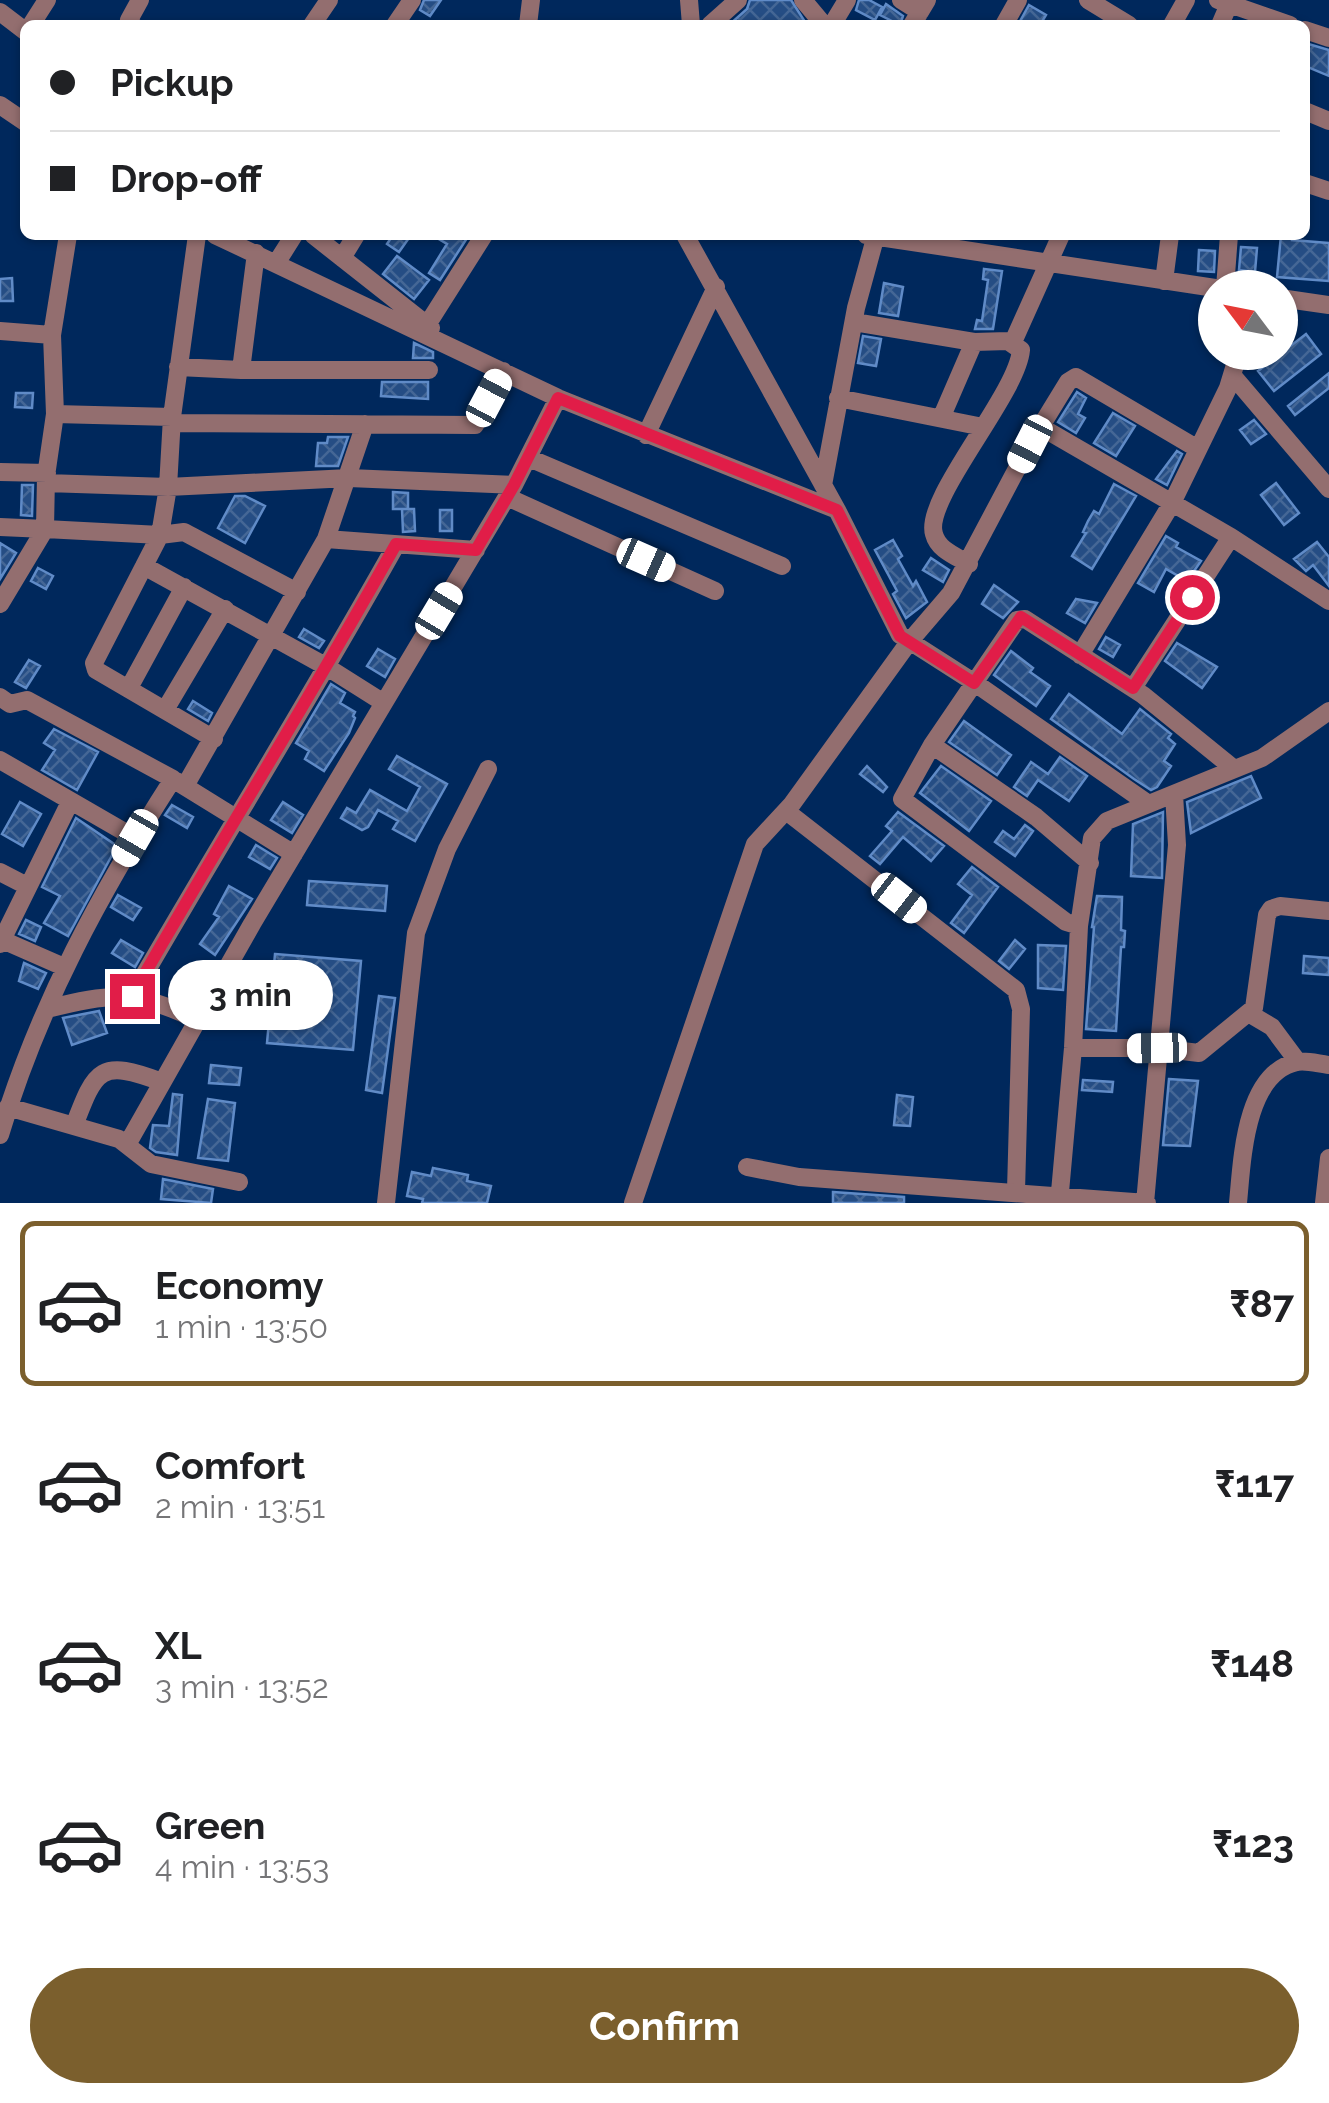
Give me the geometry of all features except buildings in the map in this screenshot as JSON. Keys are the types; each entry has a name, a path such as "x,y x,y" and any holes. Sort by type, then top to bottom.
{"street":[{"path":"716,20 738,0"},
{"path":"804,0 820,20"},
{"path":"901,0 920,12"},
{"path":"1096,2 1123,20"},
{"path":"1224,2 1276,20"},
{"path":"0,12 20,27"},
{"path":"0,604 45,529 46,478 55,414 52,335 67,240"},
{"path":"196,240 160,535 94,664 96,670 214,739"},
{"path":"226,240 558,398 837,510"},
{"path":"277,262 291,240"},
{"path":"319,240 458,350"},
{"path":"342,258 353,240"},
{"path":"427,325 481,240"},
{"path":"689,240 837,510 900,636 1147,803"},
{"path":"823,485 871,240"},
{"path":"899,240 1198,286"},
{"path":"1013,342 1059,240"},
{"path":"1164,281 1169,240"},
{"path":"1226,270 1229,240"},
{"path":"242,370 256,253"},
{"path":"646,435 716,287"},
{"path":"1298,300 1329,304"},
{"path":"854,322 974,342 1013,342 1021,350 1016,372 960,463 932,527 940,546 968,564"},
{"path":"0,331 52,335"},
{"path":"942,416 974,342"},
{"path":"178,366 429,370"},
{"path":"1080,656 1172,503 1234,370"},
{"path":"55,414 474,426 503,371"},
{"path":"633,1203 755,844 786,811 909,642 951,593 1073,376 1198,449"},
{"path":"1233,376 1329,490"},
{"path":"128,1143 294,854 476,550 558,398"},
{"path":"838,398 983,426"},
{"path":"0,1135 6,1100 64,967 135,838 214,739 326,540 365,424"},
{"path":"1041,427 1232,537 1329,601"},
{"path":"529,458 782,566"},
{"path":"0,472 168,487 349,478 510,491 716,592"},
{"path":"0,527 160,535 184,532 297,592"},
{"path":"1133,688 1232,537"},
{"path":"326,540 476,550"},
{"path":"132,996 396,544"},
{"path":"144,566 327,667 384,703"},
{"path":"129,688 184,587"},
{"path":"165,710 225,609"},
{"path":"1079,926 1066,922 904,802 903,794 932,744 1021,617 1133,688 1233,768"},
{"path":"3,705 26,700 179,783 294,854"},
{"path":"1059,1198 1074,1048 1079,926 1092,838 1107,820 1262,758 1329,711"},
{"path":"932,744 1036,816 1090,863"},
{"path":"0,760 135,838"},
{"path":"386,1203 416,932 447,848 488,769"},
{"path":"747,1167 799,1177 1016,1190 1059,1198 1146,1203 1177,845 1174,794"},
{"path":"64,967 1,941 70,802"},
{"path":"786,811 1016,990 1021,1009 1016,1190"},
{"path":"0,872 28,886"},
{"path":"1074,1048 1157,1048 1199,1053 1250,1014 1256,1003 1267,915 1271,909 1280,906 1329,911"},
{"path":"47,1009 132,996 149,998 197,1020"},
{"path":"1250,1014 1272,1027 1298,1062"},
{"path":"1238,1203 1246,1124 1252,1110 1278,1074 1298,1062 1329,1065"},
{"path":"74,1126 89,1087 102,1073 129,1070 162,1082"},
{"path":"6,1100 128,1143 151,1164 239,1182"},
{"path":"1324,1203 1329,1158"}],"route":[{"path":"132,996 396,544 476,550 558,398 837,510 900,636 974,683 1021,617 1133,688 1192,597"}]}
